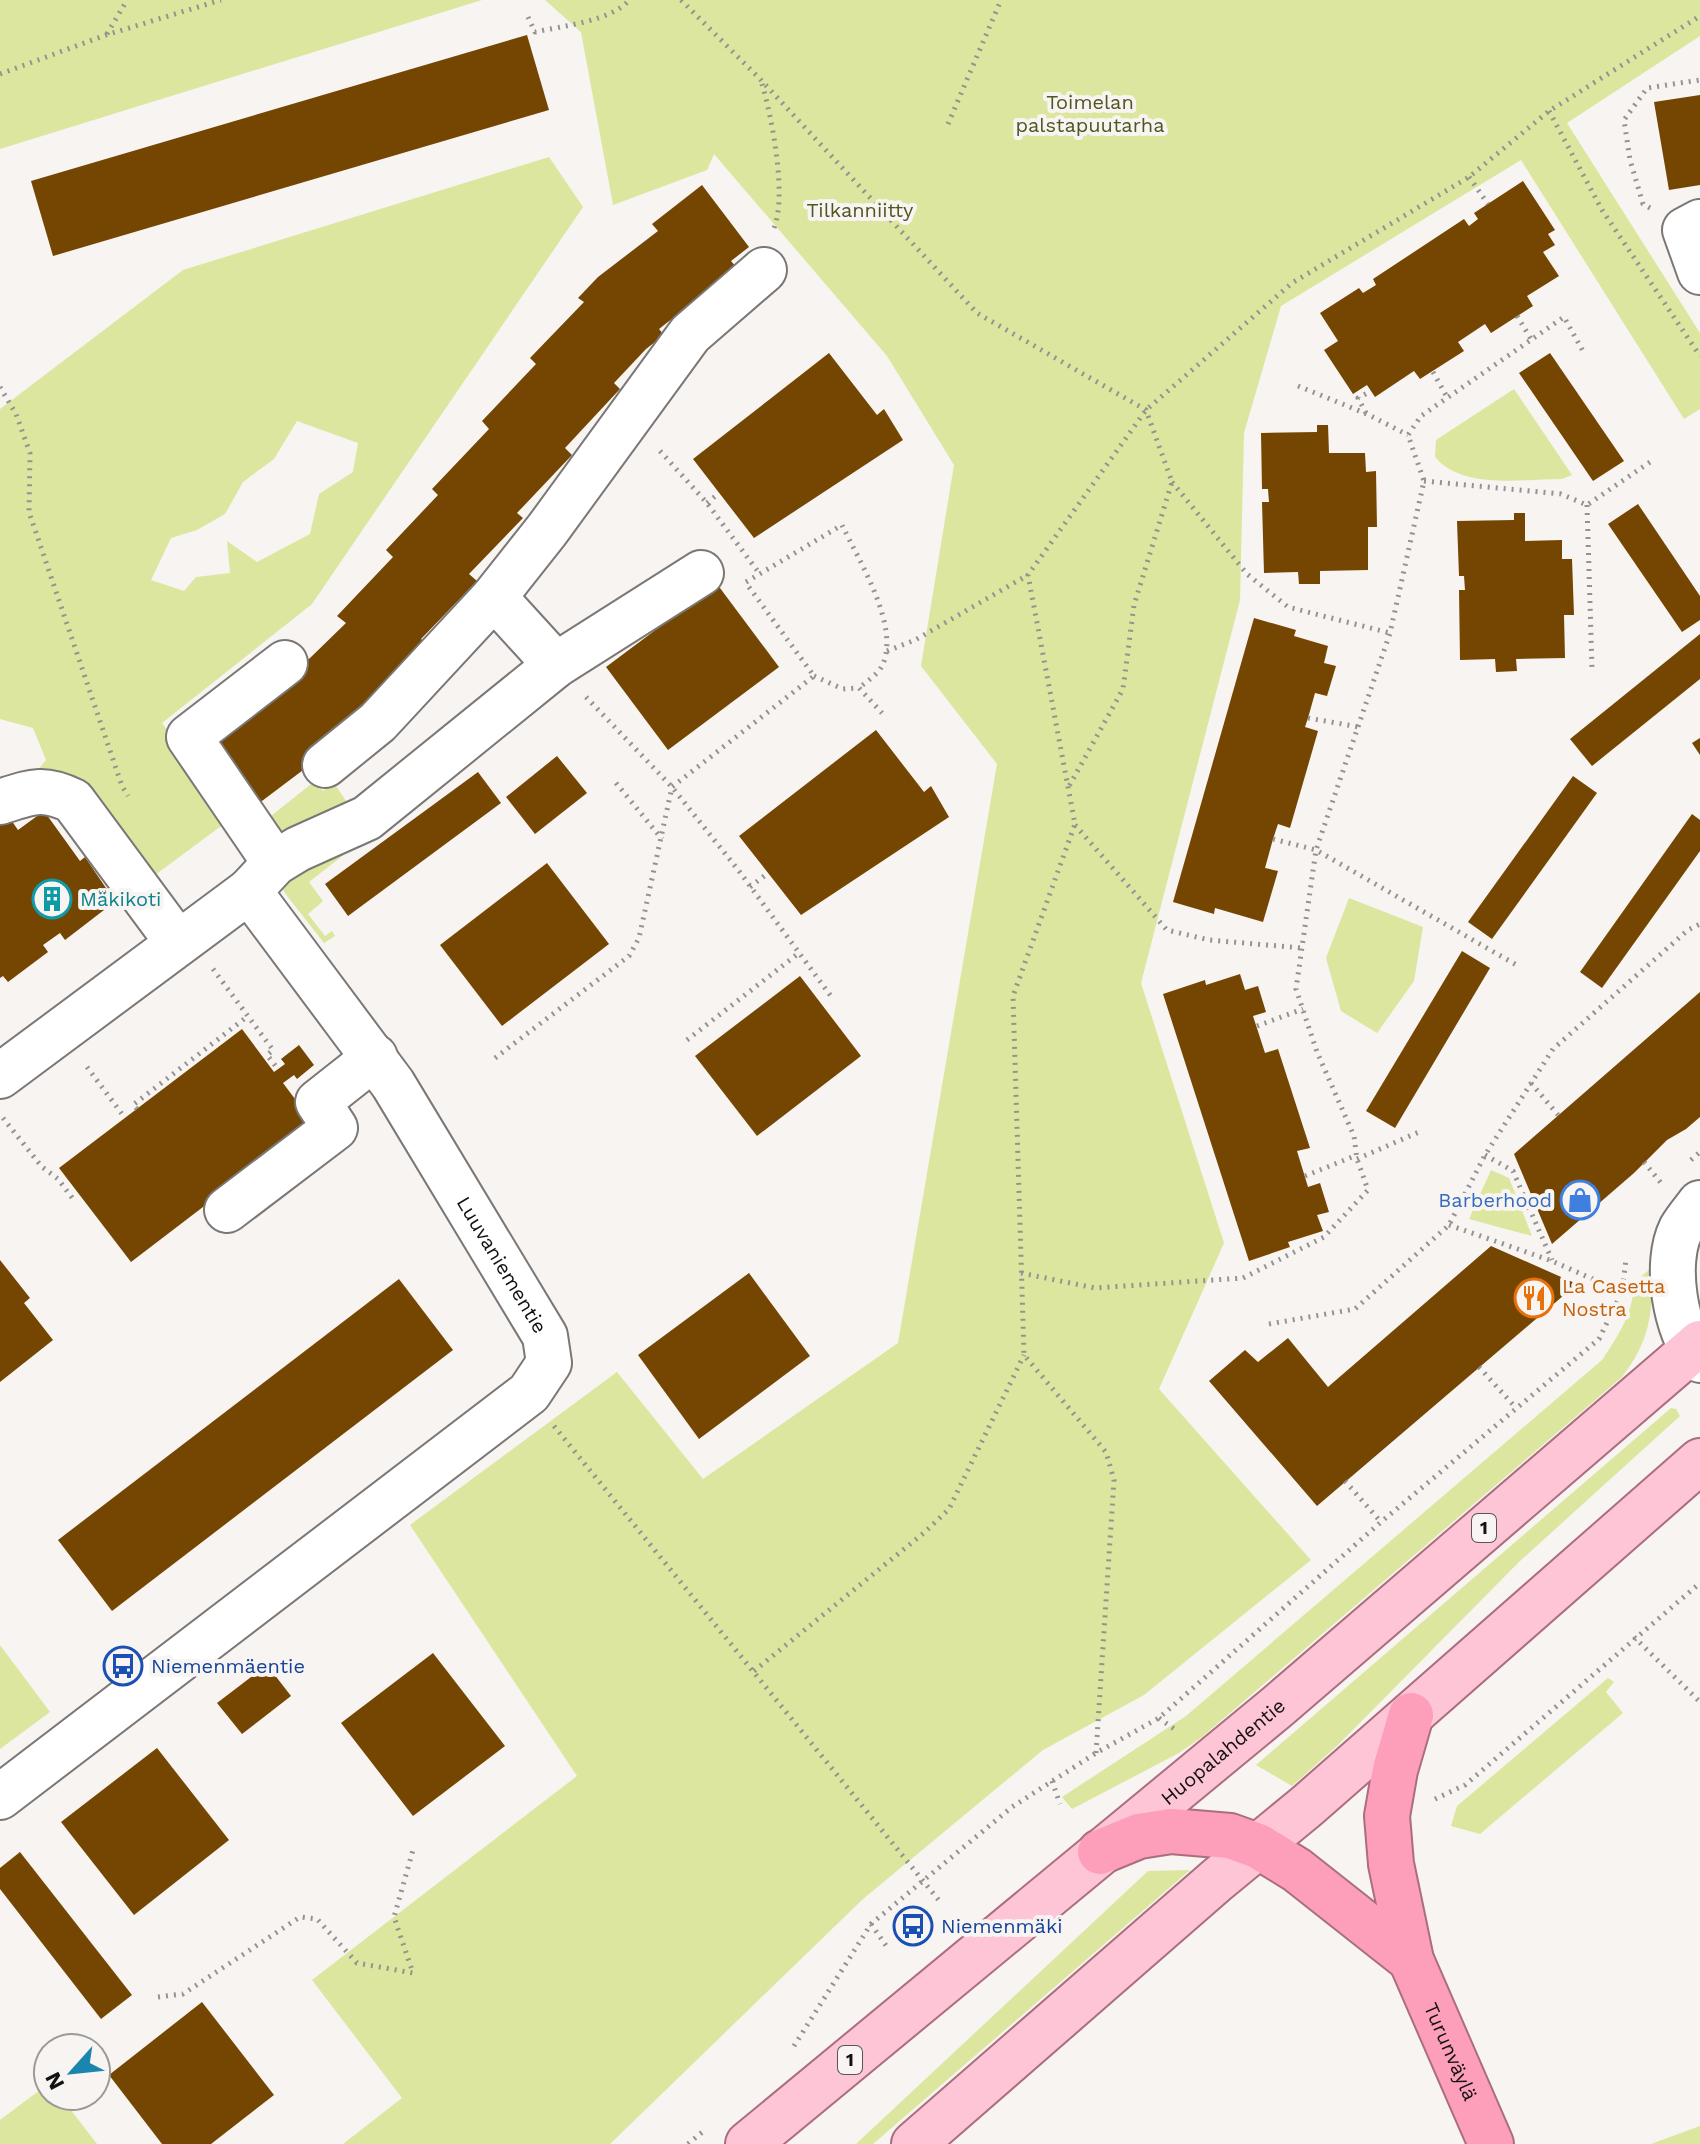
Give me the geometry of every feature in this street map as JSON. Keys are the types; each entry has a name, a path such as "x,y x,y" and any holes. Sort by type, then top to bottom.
{"highway":[{"name":"Turunväylä","path":"1411,1715 1395,1770 1387,1816 1391,1864 1411,1960 1491,2144"},
{"path":"1100,1852 1139,1836 1171,1831 1230,1836 1258,1846 1297,1870 1411,1960"}],"main road":[{"name":"Huopalahdentie","path":"748,2144 1277,1707 1697,1351"},
{"path":"914,2144 1700,1461"}],"street":[{"path":"1693,226 1700,272"},
{"path":"325,765 378,722 494,597 547,530 690,334 764,270"},
{"path":"1,1096 194,953 262,877 298,849 367,818 556,665 701,573"},
{"path":"494,597 556,665"},
{"name":"Luuvaniementie","path":"0,1797 529,1393 549,1363 545,1336 262,877 189,737 285,663"},
{"path":"0,802 52,791 73,801 194,953"},
{"path":"227,1210 335,1128 318,1102 375,1057"},
{"name":"Huopalahdentie","path":"1681,1195 1681,1229 1673,1262 1677,1312 1697,1351"}],"path":[{"path":"106,35 127,0"},
{"path":"0,74 106,35 221,0"},
{"path":"528,17 535,32 583,22 622,9 629,0"},
{"path":"681,0 760,79 977,313 1146,410 1172,482 1247,574 1288,607 1390,633"},
{"path":"948,124 1001,0"},
{"path":"887,651 915,640 1028,575 1146,410 1292,283 1469,177 1549,111 1700,16"},
{"path":"760,79 772,117 779,218 770,237 764,270"},
{"path":"1693,226 1643,204 1630,160 1624,120 1647,88 1700,80"},
{"path":"1549,111 1602,210 1700,356"},
{"path":"1469,177 1488,204"},
{"path":"1517,316 1531,339"},
{"path":"1408,435 1421,416 1564,317 1584,353"},
{"path":"1433,372 1447,397"},
{"path":"1021,1273 1095,1288 1243,1278 1324,1237 1368,1190 1354,1136 1317,1052 1296,989 1316,850 1390,633 1424,481 1408,435 1367,414 1298,386"},
{"path":"0,387 16,414 30,453 29,512 122,786 130,799"},
{"path":"1367,414 1358,398 1371,391"},
{"path":"1587,505 1650,462"},
{"path":"678,469 759,573"},
{"path":"1424,481 1561,494 1587,505"},
{"path":"1068,788 1123,689 1134,605 1172,482"},
{"path":"707,503 719,493"},
{"path":"1587,505 1592,668"},
{"path":"746,583 814,676 843,689 859,688 880,669 887,651 883,612 842,525 774,564"},
{"path":"1028,575 1075,824 1167,930 1209,940 1302,948"},
{"path":"556,665 672,787 833,999"},
{"path":"495,1058 629,956 639,938 672,787 814,676"},
{"path":"859,688 882,713"},
{"path":"1308,718 1359,727"},
{"path":"616,783 662,839"},
{"path":"754,1671 949,1509 1024,1355 1013,996 1075,824"},
{"path":"1273,839 1316,850 1520,967"},
{"path":"750,887 768,873"},
{"path":"1269,1324 1355,1309 1449,1225 1485,1155 1553,1049 1688,930 1700,924"},
{"path":"194,953 273,1050 267,1055 278,1069"},
{"path":"687,1040 799,953"},
{"path":"1257,1026 1303,1009"},
{"path":"137,1109 133,1105 248,1016"},
{"path":"98,1081 125,1118"},
{"path":"1531,1083 1558,1115"},
{"path":"1,1096 42,1167 58,1179 73,1199"},
{"path":"1305,1176 1419,1132"},
{"path":"1485,1155 1513,1171 1552,1261"},
{"path":"1644,1162 1681,1195"},
{"path":"789,2053 871,1924 1012,1807 1096,1753 1159,1718 1381,1522 1599,1339 1622,1292 1552,1261 1449,1225"},
{"path":"1024,1355 1106,1452 1114,1480 1096,1753"},
{"path":"1479,1367 1516,1408"},
{"path":"550,1421 941,1903"},
{"path":"1345,1481 1381,1522"},
{"path":"1634,1637 1700,1702"},
{"path":"1052,1781 1060,1804"},
{"path":"158,1997 183,1994 300,1917 317,1919 357,1963 413,1973 394,1917 413,1850"},
{"path":"871,1924 887,1947"}],"green space":[{"path":"0,0 482,0 0,149"},
{"path":"545,0 1700,0 1700,36 1567,123 1700,333 1700,409 1684,419 1521,160 1281,306 1244,433 1240,600 1141,983 1224,1243 1159,1389 1311,1560 1144,1695 1043,1750 863,1899 610,2144 343,2144 402,2098 312,1980 577,1776 410,1525 617,1372 703,1479 898,1343 997,764 921,666 954,465 887,356 714,154 707,170 613,205 581,32"},
{"path":"549,157 583,207 312,604 162,723 232,818 151,878 80,779 0,789 0,776 37,771 46,760 33,728 0,719 0,409 183,270","holes":["297,421 358,443 353,472 319,494 310,534 257,562 227,541 230,573 196,577 184,591 151,580 171,538 197,530 225,514 243,482 274,459"]},
{"path":"1514,389 1572,475 1562,479 1477,478 1447,467 1435,457 1436,440"},
{"path":"315,781 323,791 334,783 350,807 275,838 266,820"},
{"path":"345,846 350,850 309,882 323,901 308,914 325,936 332,931 335,936 324,943 284,892 281,881"},
{"path":"1349,898 1423,927 1414,981 1377,1033 1341,1011 1326,958"},
{"path":"1491,1170 1509,1178 1532,1236 1469,1219"},
{"path":"1653,1267 1648,1325 1639,1350 1622,1377 1202,1737 1179,1753 1072,1809 1062,1797 1186,1716 1602,1360 1624,1323 1635,1281"},
{"path":"1671,1408 1676,1409 1680,1416 1520,1561 1338,1745 1292,1786 1256,1765"},
{"path":"0,1645 50,1712 0,1749"},
{"path":"1608,1678 1614,1682 1606,1692 1623,1713 1480,1834 1451,1826 1457,1806"},
{"path":"1190,1870 873,2144 856,2144 1148,1871"},
{"path":"32,2096 32,2112 72,2112 97,2144 0,2144 0,2120"},
{"path":"1700,2126 1700,2144 1651,2144"}],"building":[{"path":"527,35 549,110 53,256 31,181"},
{"path":"1700,95 1700,185 1669,190 1654,102"},
{"path":"1523,181 1555,230 1548,234 1555,245 1543,252 1559,276 1527,296 1533,306 1491,333 1485,324 1458,342 1464,351 1420,379 1414,371 1375,397 1367,385 1353,394 1324,350 1338,341 1320,313 1359,288 1363,293 1376,285 1373,279 1464,219 1469,226 1478,219 1474,213"},
{"path":"702,185 749,247 731,261 737,268 659,329 664,335 614,383 620,389 565,448 572,455 517,513 523,518 469,574 477,581 421,639 428,645 323,755 254,807 207,745 240,711 310,658 346,623 337,616 393,557 386,550 438,495 432,489 489,429 482,421 536,364 530,358 584,302 578,298 598,277 658,231 652,224"},
{"path":"829,353 877,415 884,409 903,440 754,538 693,459"},
{"path":"1550,353 1624,461 1593,481 1519,373"},
{"path":"1317,425 1328,425 1329,453 1365,453 1366,472 1376,471 1377,527 1368,527 1368,570 1320,571 1320,584 1299,584 1298,572 1264,573 1262,502 1269,502 1268,489 1262,489 1261,433 1317,432"},
{"path":"1638,504 1700,596 1700,620 1682,632 1608,524"},
{"path":"1514,513 1525,513 1525,541 1562,540 1562,559 1572,559 1574,615 1564,615 1565,658 1516,659 1517,671 1496,672 1495,659 1460,660 1459,590 1465,590 1464,576 1459,576 1457,521 1514,520"},
{"path":"717,584 779,667 668,750 606,667"},
{"path":"1254,618 1296,630 1294,636 1328,646 1324,663 1336,666 1327,696 1315,693 1305,727 1318,731 1290,828 1278,824 1273,839 1265,868 1278,871 1263,922 1215,908 1214,914 1173,902"},
{"path":"1700,634 1700,679 1592,766 1570,739"},
{"path":"876,730 924,792 931,786 949,817 801,915 739,836"},
{"path":"1700,738 1700,755 1692,743"},
{"path":"557,756 587,793 535,834 506,797"},
{"path":"478,772 501,803 348,916 325,884"},
{"path":"1573,776 1597,793 1492,939 1468,922"},
{"name":"Mäkikoti","path":"44,811 80,861 85,857 110,894 99,903 104,910 65,940 60,933 43,945 48,952 8,982 3,976 0,978 0,824 9,817 18,830"},
{"path":"1692,814 1700,820 1700,851 1602,988 1580,972"},
{"path":"547,863 609,944 502,1026 440,945"},
{"path":"1462,951 1490,968 1395,1128 1366,1111"},
{"path":"1240,974 1245,990 1258,986 1266,1012 1253,1016 1265,1053 1278,1049 1310,1148 1297,1151 1308,1187 1320,1183 1329,1212 1317,1215 1323,1231 1288,1242 1290,1247 1249,1261 1163,994 1205,980 1206,985"},
{"path":"800,976 861,1056 757,1136 695,1056"},
{"path":"1700,992 1700,1117 1667,1140 1552,1244 1514,1154"},
{"path":"242,1029 274,1072 285,1064 281,1059 299,1045 314,1065 297,1079 294,1075 283,1083 313,1123 131,1262 59,1168"},
{"path":"1491,1246 1577,1284 1317,1506 1209,1381 1245,1350 1258,1362 1288,1338 1328,1387"},
{"path":"0,1260 30,1298 24,1303 53,1340 0,1382"},
{"path":"749,1273 810,1356 699,1439 638,1355"},
{"path":"399,1279 453,1350 112,1611 58,1540"},
{"path":"433,1653 505,1746 413,1816 341,1723"},
{"path":"267,1665 291,1696 242,1734 217,1703"},
{"path":"157,1748 229,1840 134,1915 61,1822"},
{"path":"20,1852 132,1995 101,2019 0,1889 0,1868"},
{"path":"202,2002 274,2095 211,2144 162,2144 112,2079 112,2073"}],"place":[{"name":"Mäkikoti","path":"52,899"},
{"name":"Barberhood","path":"1580,1200"},
{"name":"La Casetta Nostra","path":"1534,1298"},
{"name":"Niemenmäentie","path":"123,1666"},
{"name":"Niemenmäki","path":"913,1926"}],"park label":[{"name":"Toimelan palstapuutarha","path":"1090,114"},
{"name":"Tilkanniitty","path":"860,210"}]}
